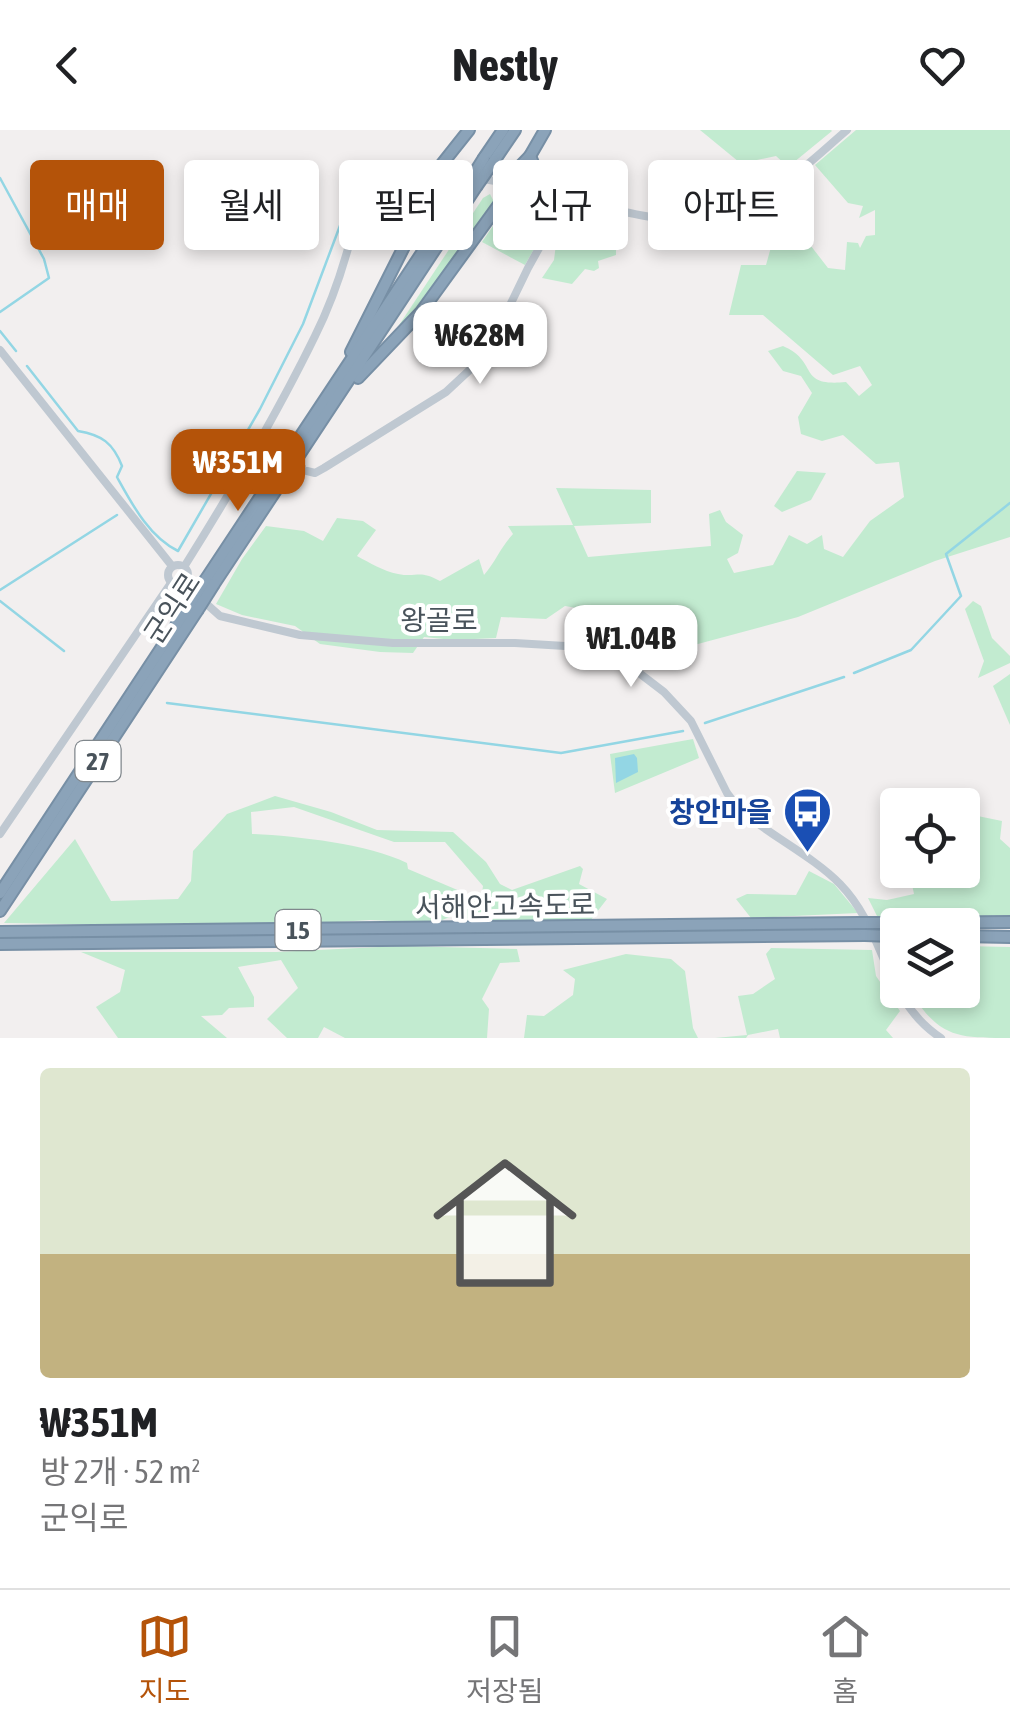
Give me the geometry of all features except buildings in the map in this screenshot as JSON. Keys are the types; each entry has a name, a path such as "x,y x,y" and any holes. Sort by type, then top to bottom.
{"highway":[{"path":"445,160 469,130"},
{"name":"군익로","path":"489,160 503,130"},
{"name":"군익로","path":"473,184 515,130"},
{"path":"526,160 545,130"},
{"path":"530,156 532,160"},
{"path":"339,397 421,312 493,213"},
{"path":"339,380 401,250"},
{"name":"군익로","path":"0,911 339,380 428,250"},
{"name":"군익로","path":"210,582 339,397 432,250"},
{"name":"군익로","path":"0,893 193,608"},
{"name":"서해안고속도로","path":"0,932 1010,922"},
{"name":"서해안고속도로","path":"2,944 880,936"},
{"path":"980,936 1010,936"}],"street":[{"path":"628,211 700,220 755,204 847,130"},
{"path":"184,567 259,441 316,333 348,250"},
{"path":"307,470 315,473 324,468 460,381 498,330 540,250"},
{"path":"0,350 172,566 184,567"},
{"path":"259,441 278,452"},
{"path":"171,583 167,574 172,566"},
{"path":"171,583 183,584 188,575 184,567"},
{"path":"0,834 171,583"},
{"name":"왕골로","path":"183,584 220,616 300,635 393,644 515,643 582,648 630,666 664,692 690,722 739,809 838,882 862,911 894,987 921,1025 941,1038"}],"green space":[{"path":"700,130 832,131 797,160 780,160 776,156 737,160"},
{"path":"856,130 1010,130 1010,537 935,561 798,617 642,659 605,649 590,613 599,612 565,606 546,619 501,617 496,638 424,637 413,653 320,644 295,626 242,615 216,604 266,526 304,531 323,541 337,518 363,521 376,530 357,556 387,571 427,575 440,581 479,559 484,575 513,534 508,526 573,525 556,488 651,490 651,523 574,526 588,557 711,546 709,514 720,510 726,522 743,535 738,553 727,559 734,573 773,565 789,535 807,544 822,535 824,549 843,557 870,521 904,497 899,462 876,464 843,435 822,441 801,434 798,417 812,393 801,376 783,371 768,351 783,346 794,352 820,381 846,382 859,396 872,385 860,366 833,375 763,315 729,315 741,265 766,265 770,250 814,250 828,268 845,270 847,242 858,243 860,248 866,236 875,235 875,210 859,218 863,206 848,203 815,165"},
{"path":"490,194 493,207 473,237 473,213"},
{"path":"493,226 493,248 482,242"},
{"path":"449,250 465,250 458,260 378,357"},
{"path":"497,250 533,250 525,265"},
{"path":"555,250 616,250 616,255 598,261 599,268 594,271 585,269 572,284 542,278 554,260"},
{"path":"797,471 826,473 811,500 782,512 774,506"},
{"path":"973,601 981,606 992,638 1010,656 1010,663 978,678 984,661 965,609"},
{"path":"1010,674 1010,725 993,686"},
{"path":"693,739 699,758 615,793 610,754"},
{"path":"275,796 377,830 453,832 486,862 500,884 512,890 580,866 583,869 579,884 607,899 590,921 491,922 452,916 435,923 370,920 254,927 4,923 75,839 111,901 178,899 191,881 193,851 227,814","holes":["294,807 394,842 445,842 483,886 481,900 408,869 407,863 391,856 310,839 252,834 251,812"]},
{"path":"980,816 1002,821 1000,839 1010,848 1010,919 980,919 980,908 880,908 878,918 868,898 887,900 914,894 913,888 980,888"},
{"path":"809,871 834,884 858,913 751,918 736,899 747,894 796,895"},
{"path":"401,946 517,949 520,962 500,963 482,999 489,1009 487,1038 345,1038 324,1027 318,1038 287,1038 267,1019 298,988 281,960 238,967 254,997 254,1007 229,1008 222,1015 201,1016 227,1038 118,1038 96,1007 120,992 125,970 81,952 276,952"},
{"path":"980,946 1010,947 1010,1038 964,1036 942,1027 922,1009 980,1008"},
{"path":"771,948 872,950 880,982 880,1008 900,1011 886,1030 893,1038 780,1038 778,1029 746,1038 715,1038 747,1035 738,996 753,994 775,979 766,954"},
{"path":"626,954 671,959 685,971 693,1028 698,1038 524,1038 527,1015 544,1016 573,995 575,979 563,970"}],"water":[{"path":"634,754 638,772 616,783 615,758"}],"waterway":[{"path":"0,178 44,259 49,278 0,312"},
{"path":"27,366 78,431 100,438 115,451 122,466 117,477 135,509 158,537 178,551 260,409 303,324 339,228"},
{"path":"0,331 16,351"},
{"path":"854,673 911,650 961,596 946,554 1010,503"},
{"path":"0,590 117,515"},
{"path":"0,601 64,651"},
{"path":"705,723 844,677"},
{"path":"167,703 561,753 683,731"}],"tunnel":[{"path":"277,452 307,471"}],"place":[{"name":"창안마을","path":"807,854"}]}
